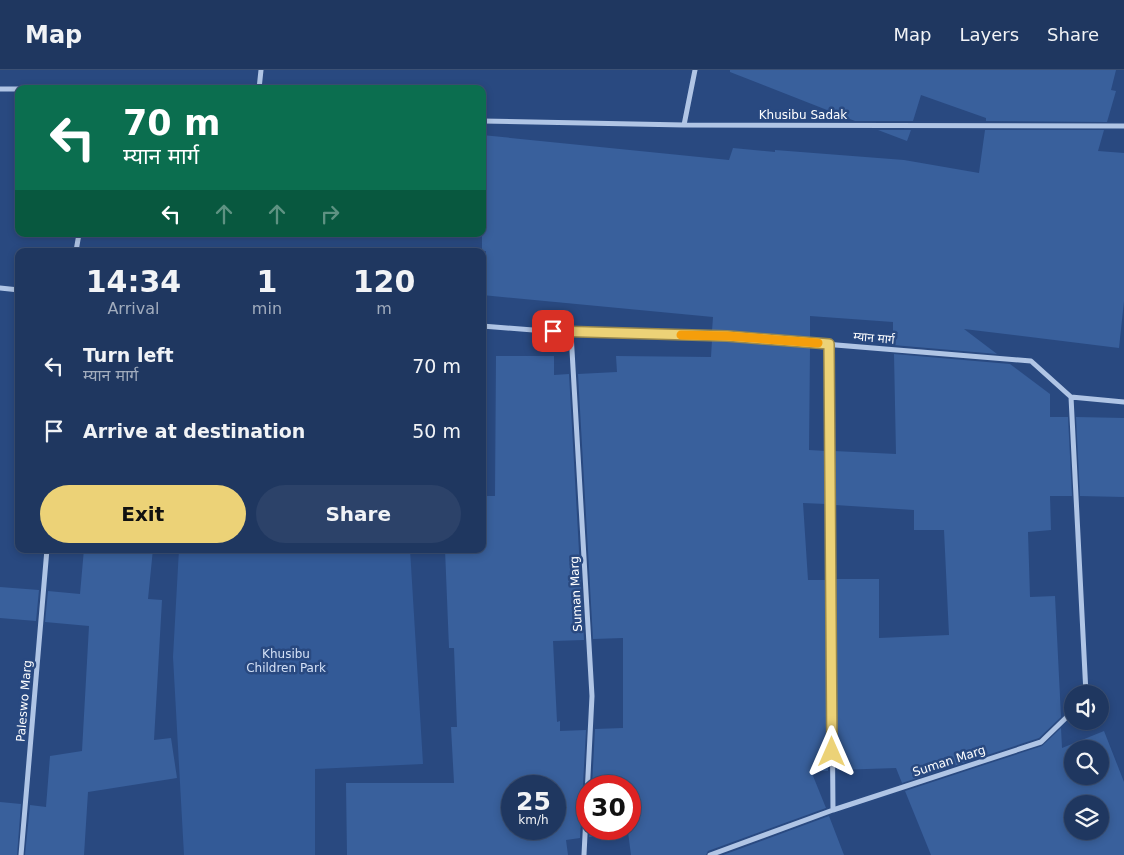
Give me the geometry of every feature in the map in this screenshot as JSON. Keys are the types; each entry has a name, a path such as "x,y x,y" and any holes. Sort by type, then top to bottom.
{"street":[{"path":"259,85 261,70"},
{"path":"684,125 695,70"},
{"path":"0,89 15,89"},
{"name":"Khusibu Sadak","path":"486,121 684,125 1124,126"},
{"path":"0,288 15,290"},
{"name":"म्यान मार्ग","path":"486,326 571,333 727,336 1031,361 1071,396"},
{"name":"Suman Marg","path":"571,333 592,696 584,855"},
{"path":"829,344 833,810"},
{"path":"1086,685 1071,396 1124,402"},
{"name":"Paleswo Marg","path":"21,855 47,553"},
{"name":"Suman Marg","path":"710,855 833,810 1041,742 1064,720"}],"green space":[{"name":"Khusibu Children Park","path":"179,553 410,553 423,764 315,769 315,855 184,855 173,657"}],"building":[{"path":"730,70 1116,70 1111,90 1116,91 1107,122 986,121 986,118 921,95 913,121 855,121 730,72"},
{"path":"878,130 911,130 907,141"},
{"path":"985,130 1104,130 1098,151 1124,153 1124,301 1119,348 964,329 997,354 893,345 893,322 810,316 810,338 712,331 713,317 486,295 486,248 482,248 482,237 486,237 486,135 729,160 733,148 775,152 775,150 904,160 979,173"},
{"path":"712,340 810,347 809,450 826,451 826,504 803,503 808,580 827,580 828,771 811,771 826,808 708,851 706,855 631,855 629,840 641,840 641,775 593,775 595,729 623,728 623,638 593,639 578,374 617,372 616,356 711,357"},
{"path":"894,354 1010,364 1050,394 1050,417 1068,417 1072,496 1050,496 1051,530 1028,532 1030,597 1055,596 1061,717 1039,738 902,783 896,768 837,770 835,579 879,579 879,638 949,635 944,530 914,530 914,510 835,505 834,451 896,454"},
{"path":"496,356 554,356 554,375 569,374 584,640 553,641 557,722 560,721 560,731 586,730 584,775 576,775 576,839 566,840 568,855 347,855 346,783 454,783 451,727 457,727 454,648 449,648 445,553 486,553 486,496 495,496"},
{"path":"1076,417 1124,418 1124,497 1080,496"},
{"path":"84,553 153,553 148,599 162,600 154,740 171,738 177,778 88,792 84,855 25,855 30,805 46,807 50,756 82,751 89,626 45,622 48,591 80,594"},
{"path":"0,587 39,590 36,621 0,618"},
{"path":"1061,728 1062,748 1064,747 1064,785 1109,785 1109,744 1124,782 1124,855 931,855 905,791 1042,746"},
{"path":"1104,731 1108,740 1082,740"},
{"path":"0,802 21,804 17,855 0,855"},
{"path":"829,816 844,855 723,855"}],"slow traffic":[{"path":"681,335 727,336 818,343"}],"route":[{"path":"553,331 727,336 829,344 832,752"}]}
